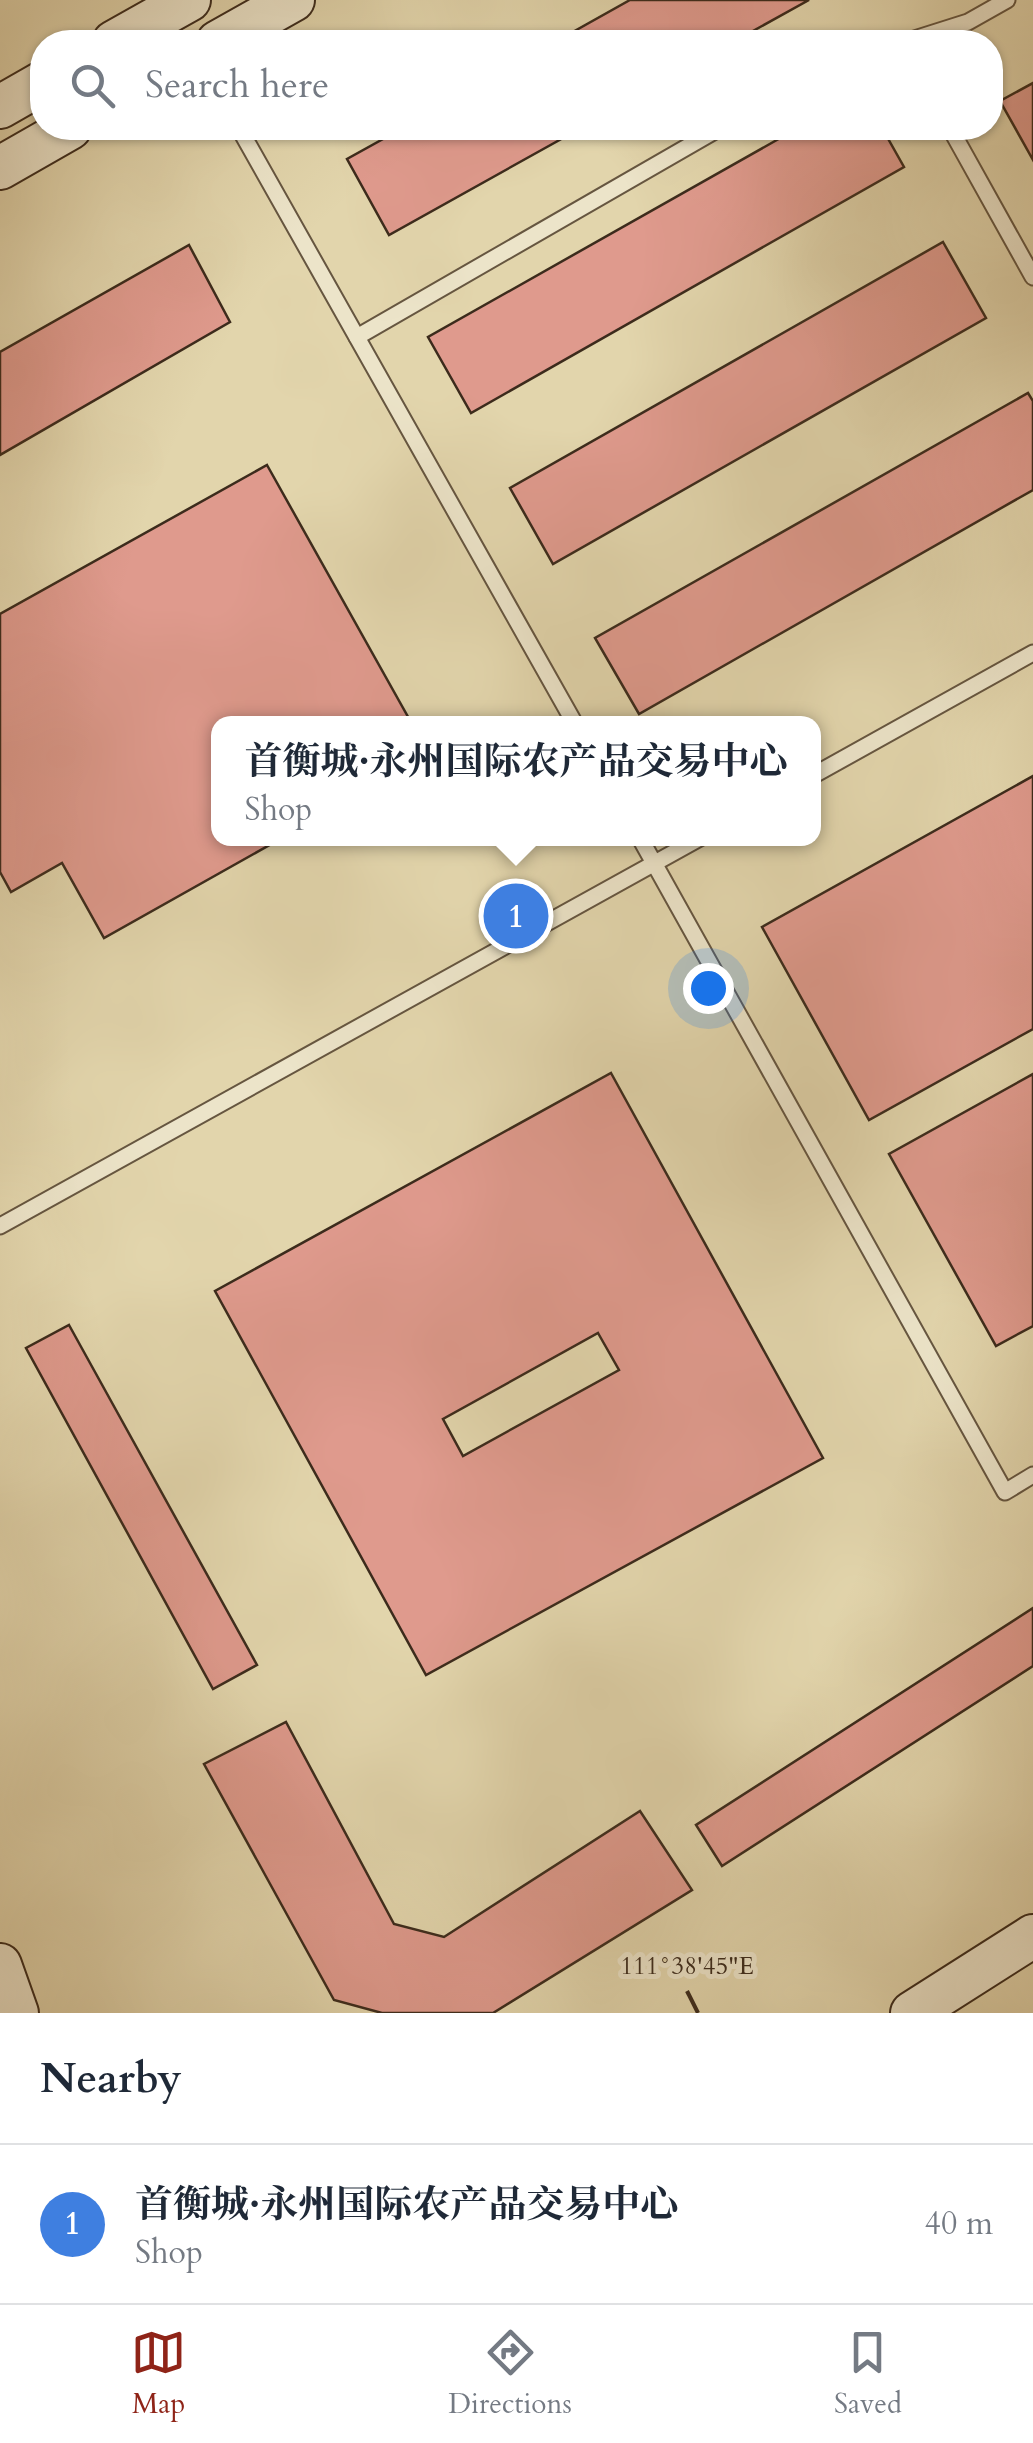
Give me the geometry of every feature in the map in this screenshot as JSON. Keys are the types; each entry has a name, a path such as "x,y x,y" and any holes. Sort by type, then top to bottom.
{"street":[{"path":"135,30 189,0"},
{"path":"240,30 294,0"},
{"path":"0,107 30,90"},
{"path":"0,168 49,140"},
{"path":"912,2013 1033,1936"},
{"path":"0,1965 17,2013"}],"lane":[{"path":"943,30 968,22 1008,0"},
{"path":"246,140 570,716"},
{"path":"357,338 699,140"},
{"path":"957,140 1033,277"},
{"path":"821,772 1033,653"},
{"path":"644,846 1005,1492 1033,1475"},
{"path":"0,1226 686,846"}],"building":[{"path":"630,0 809,0 755,30 576,30"},
{"path":"1033,83 1033,160 1003,106 1003,99"},
{"path":"381,140 559,140 389,235 347,159"},
{"path":"777,140 889,140 904,167 471,413 428,337"},
{"path":"943,242 986,318 553,564 510,488"},
{"path":"189,245 230,322 0,455 0,352"},
{"path":"1028,393 1033,401 1033,490 639,714 595,638"},
{"path":"267,465 408,716 211,716 211,846 268,846 104,938 62,863 11,892 0,872 0,614"},
{"path":"1033,776 1033,1029 869,1120 762,927"},
{"path":"611,1073 823,1458 426,1675 215,1291","holes":["598,1333 619,1370 463,1456 443,1419"]},
{"path":"1033,1074 1033,1326 996,1346 889,1154"},
{"path":"69,1325 257,1665 213,1689 26,1348"},
{"path":"1033,1608 1033,1666 722,1866 696,1825"},
{"path":"286,1722 394,1924 444,1937 640,1811 692,1890 493,2013 382,2013 334,2000 204,1764"}],"place":[{"name":"首衡城·永州国际农产品交易中心","path":"516,916"}]}
